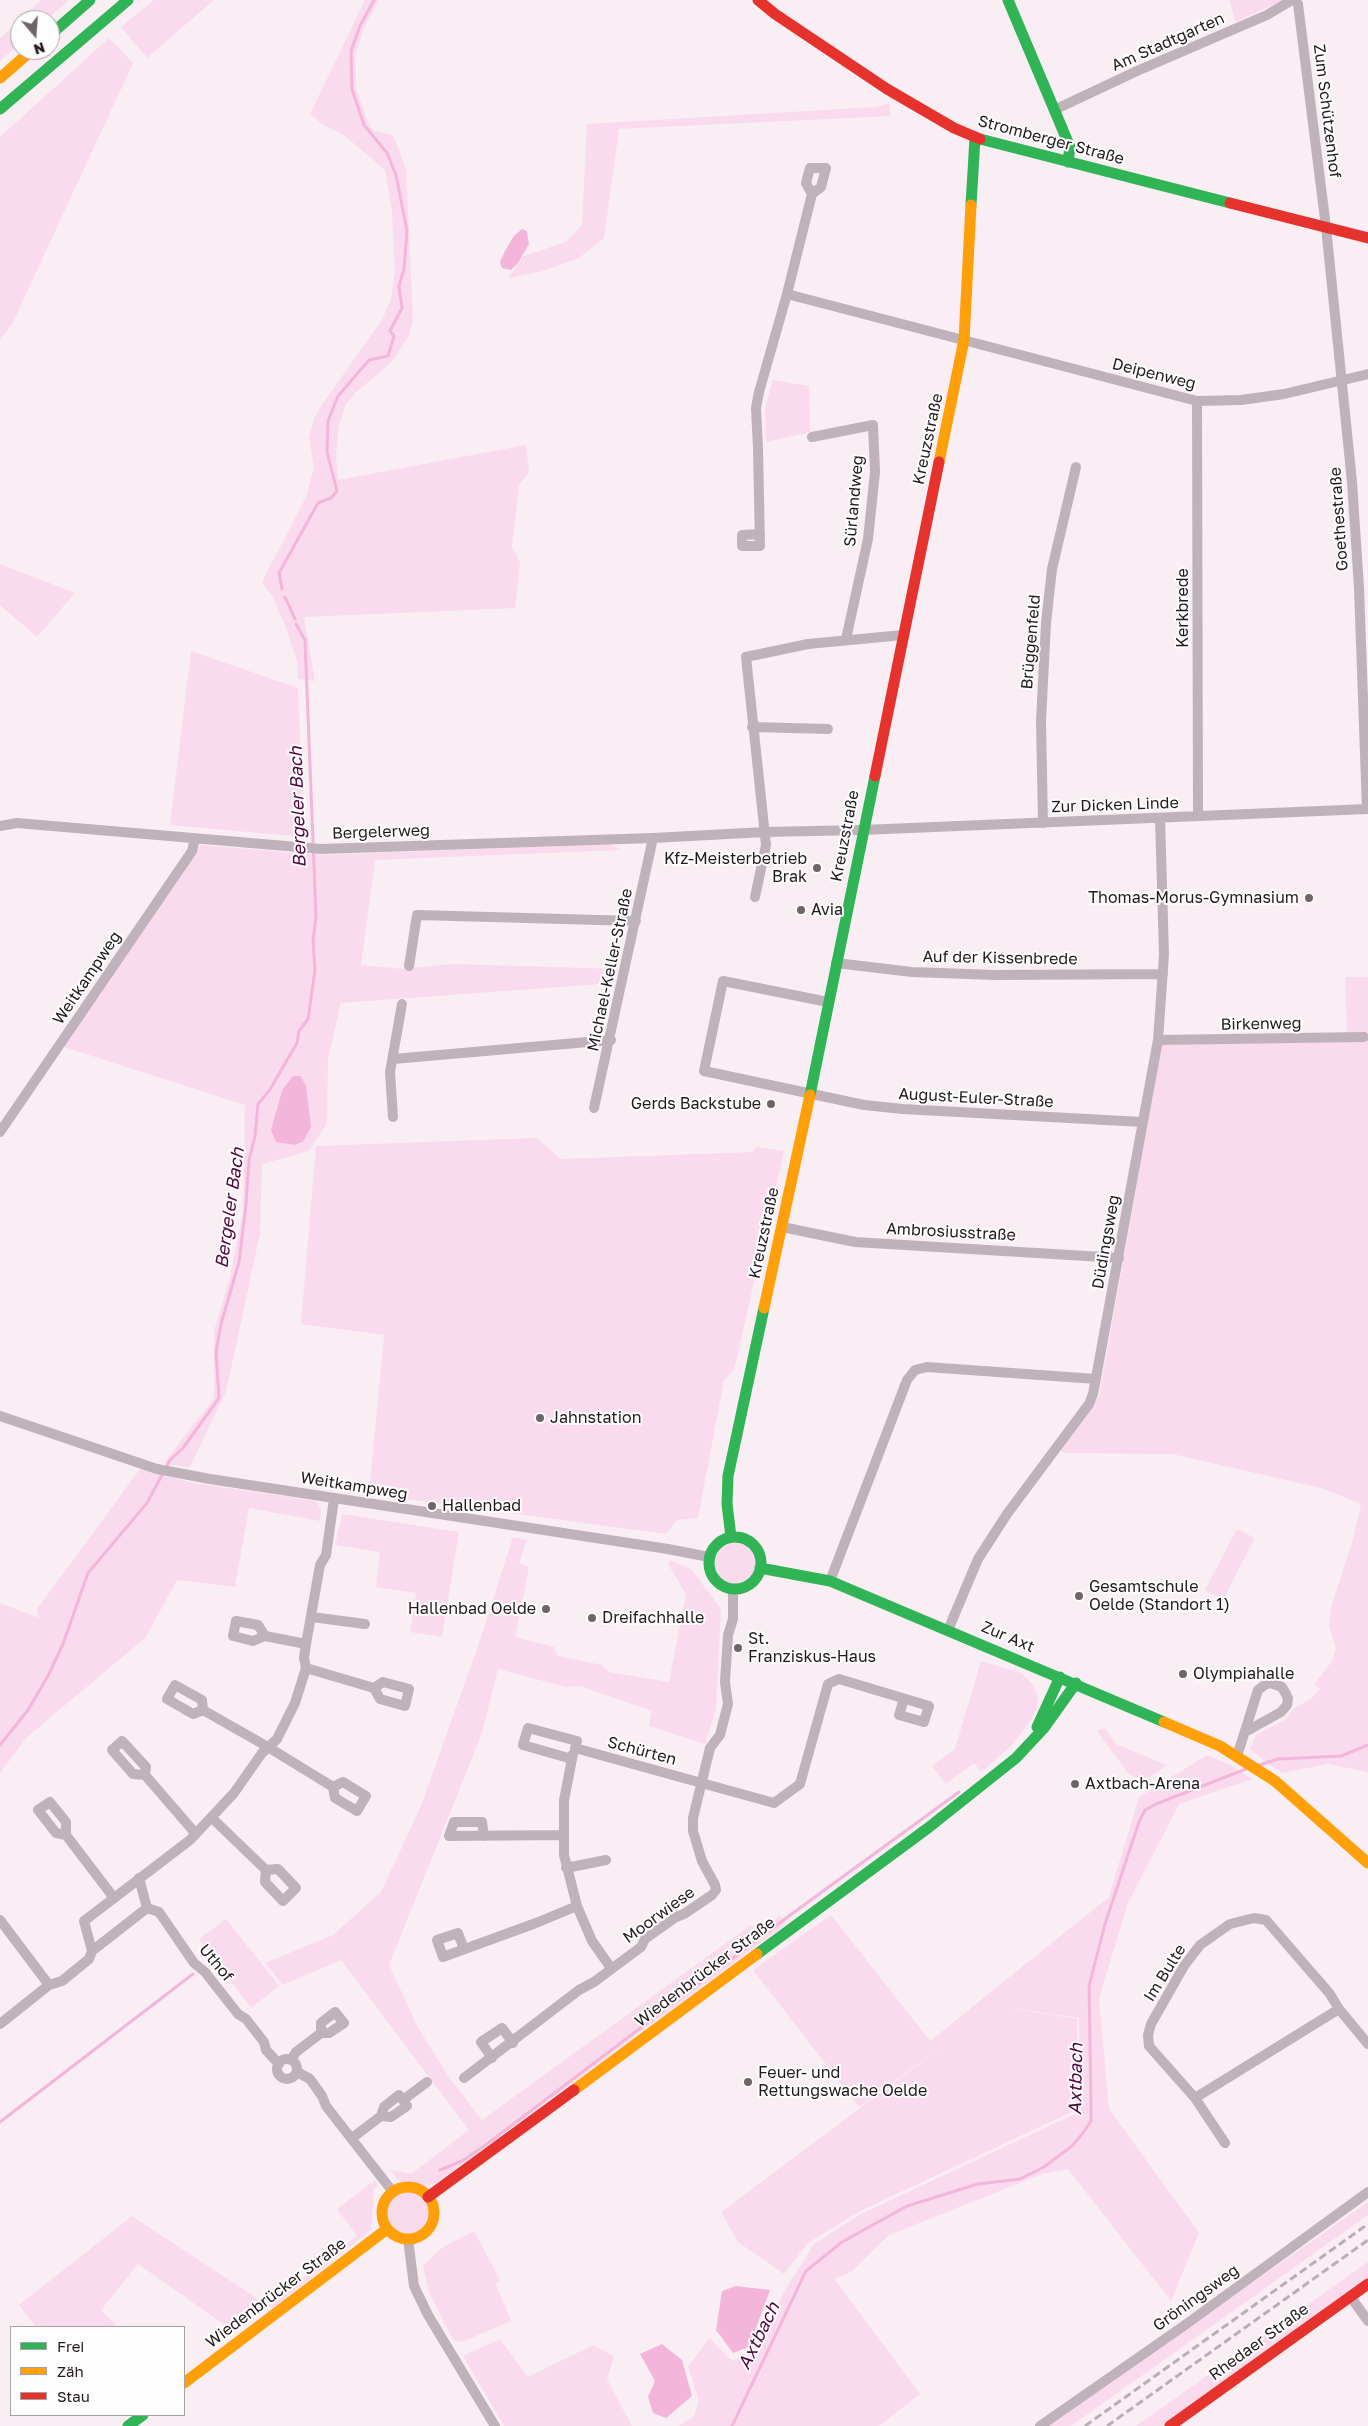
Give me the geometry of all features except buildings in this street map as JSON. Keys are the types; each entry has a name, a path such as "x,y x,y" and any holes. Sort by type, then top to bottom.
{"main road":[{"path":"60,26 90,0"},
{"path":"0,110 128,0"},
{"name":"Stromberger Straße","path":"758,0 775,14 887,89 974,138 1368,238"},
{"path":"1008,0 1070,147 1068,162"},
{"path":"0,78 21,60"},
{"name":"Kreuzstraße","path":"730,1537 727,1504 728,1476 810,1094 862,830 964,340 974,138"},
{"path":"730,1537 743,1538 754,1546 758,1553 760,1568 758,1575 748,1586 733,1589 717,1582 709,1566 709,1557 717,1544 730,1537"},
{"name":"Zur Axt","path":"760,1568 830,1581 1060,1676 1207,1740 1248,1762 1267,1775 1368,1863"},
{"name":"Wiedenbrücker Straße","path":"998,1771 1039,1724 1060,1676"},
{"name":"Wiedenbrücker Straße","path":"428,2197 928,1828 1016,1758 1034,1739 1076,1683"},
{"path":"402,2188 414,2188 428,2197 434,2211 428,2230 419,2237 408,2239 395,2236 387,2229 382,2217 382,2210 385,2201 392,2192 402,2188"},
{"name":"Wiedenbrücker Straße","path":"185,2382 387,2229"},
{"name":"Rhedaer Straße","path":"1170,2426 1368,2284"},
{"path":"128,2426 142,2416"}],"street":[{"name":"Am Stadtgarten","path":"1054,110 1137,71 1268,15 1294,0"},
{"name":"Zum Schützenhof","path":"1294,0 1298,4 1326,227"},
{"path":"760,534 756,408 758,392 787,294 812,194"},
{"name":"Goethestraße","path":"1326,227 1352,482 1359,588 1367,809"},
{"name":"Deipenweg","path":"787,294 1198,401 1241,400 1342,382 1368,374"},
{"name":"Kerkbrede","path":"1198,401 1198,816"},
{"name":"Sürlandweg","path":"812,437 873,425 875,472 868,539 846,639"},
{"name":"Brüggenfeld","path":"1043,823 1041,721 1046,623 1052,569 1076,467"},
{"path":"755,897 766,845 746,657 808,644 903,635"},
{"path":"752,727 828,729"},
{"name":"Zur Dicken Linde","path":"862,830 1367,809"},
{"name":"Düdingsweg","path":"948,1630 978,1560 1007,1514 1089,1404 1096,1379 1158,1040 1164,974 1160,818"},
{"name":"Bergelerweg","path":"0,826 17,823 321,849 862,830"},
{"name":"Michael-Keller-Straße","path":"594,1108 653,838"},
{"name":"Weitkampweg","path":"0,1132 192,851 195,839"},
{"path":"409,966 417,915 636,921"},
{"name":"Auf der Kissenbrede","path":"836,963 912,972 949,974 1164,974"},
{"name":"August-Euler-Straße","path":"828,1002 723,981 704,1071 864,1105 903,1109 1142,1122"},
{"path":"393,1117 390,1072 402,1004"},
{"name":"Birkenweg","path":"1158,1040 1364,1037"},
{"path":"393,1059 610,1040"},
{"name":"Ambrosiusstraße","path":"782,1227 855,1242 1119,1258"},
{"path":"830,1581 907,1380 915,1370 927,1367 1096,1379"},
{"name":"Weitkampweg","path":"0,1416 156,1469 709,1557"},
{"path":"92,1951 84,1920 161,1864 196,1834 212,1818 268,1747 277,1739 282,1730 295,1703 306,1668 304,1658 306,1644 320,1565 326,1555 334,1498"},
{"name":"Moorwiese","path":"464,2078 641,1947 646,1939 676,1917 712,1895 716,1890 702,1861 693,1831 693,1818 710,1748 720,1735 728,1704 725,1682 728,1635 733,1619 733,1589"},
{"path":"312,1616 365,1624"},
{"path":"265,1636 306,1644"},
{"path":"306,1668 374,1688"},
{"name":"Schürten","path":"572,1759 523,1744 528,1728 577,1742 575,1748 774,1803 800,1784 828,1684 839,1679 904,1699"},
{"path":"1237,1756 1247,1731 1258,1690 1271,1683 1282,1687 1288,1698 1287,1705 1281,1712 1247,1731"},
{"path":"203,1710 333,1787"},
{"path":"575,1748 564,1800 562,1834 566,1868 577,1906 592,1941 611,1968"},
{"path":"145,1775 196,1834"},
{"path":"212,1818 266,1870"},
{"path":"484,1836 562,1834"},
{"path":"66,1835 114,1898"},
{"path":"566,1868 606,1860"},
{"path":"0,2024 48,1985 62,1981 89,1959 92,1951 147,1908 140,1878"},
{"path":"464,1949 577,1906"},
{"name":"Uthof","path":"147,1908 159,1912 194,1963 205,1972 238,2014 246,2019 264,2042 266,2050 278,2064"},
{"name":"Im Bulte","path":"1225,2143 1195,2098 1149,2046 1148,2035 1151,2024 1184,1966 1200,1945 1230,1924 1254,1918 1266,1920 1330,1994 1339,2009 1368,2044"},
{"path":"0,1920 48,1985"},
{"path":"1195,2098 1339,2009"},
{"path":"492,2058 481,2042 502,2028 513,2043"},
{"path":"291,2060 296,2052 321,2033"},
{"path":"291,2060 282,2061 278,2064 277,2069 282,2077 290,2078 297,2072"},
{"path":"291,2060 297,2067 297,2072"},
{"path":"297,2072 310,2079 322,2096 326,2106 392,2192"},
{"path":"352,2138 381,2116 391,2117 407,2106 403,2100 427,2082"},
{"name":"Gröningsweg","path":"1040,2426 1185,2325 1368,2192"},
{"path":"408,2239 414,2286 428,2315 495,2426"},
{"path":"1350,2296 1368,2321"}],"shaded area":[{"path":"41,0 69,0 58,10 30,10"},
{"path":"154,0 214,0 147,58 121,27"},
{"path":"365,0 379,0 364,28 355,55 356,88 369,125 374,131 393,135 406,169 413,319 409,335 391,363 355,393 346,404 339,426 336,454 338,480 526,445 529,472 519,485 512,547 520,563 515,608 304,617 315,681 298,679 297,661 286,628 273,597 262,582 306,497 314,467 309,438 314,419 321,406 382,320 391,299 395,272 392,212 385,170 345,136 322,124 310,114"},
{"path":"1230,0 1284,0 1235,22"},
{"path":"10,29 10,52 0,61 0,38"},
{"path":"109,38 133,63 13,322 0,340 0,137"},
{"path":"889,103 891,116 619,129 604,238 579,258 543,271 508,278 524,256 566,242 582,225 587,124 875,107"},
{"path":"522,229 527,231 529,244 518,263 511,270 502,268 500,262 506,249 514,236"},
{"path":"773,380 809,386 810,432 766,442 765,408"},
{"path":"0,564 75,593 37,637 0,605"},
{"path":"191,651 298,688 304,837 170,825"},
{"path":"609,844 621,850 375,860 361,965 403,969 452,964 618,969 614,983 341,1003 328,1058 327,1123 309,1151 262,1164 260,1234 226,1392 189,1468 164,1463 214,1398 214,1331 229,1281 243,1212 245,1105 64,1047 201,845 321,855","holes":["293,1076 300,1076 311,1127 303,1142 294,1145 276,1142 276,1107 283,1089"]},
{"path":"1345,977 1368,977 1368,1772 1328,1764 1282,1773 1250,1750 1256,1735 1286,1719 1293,1709 1311,1699 1320,1689 1314,1685 1332,1661 1336,1648 1329,1627 1331,1607 1354,1536 1361,1504 1321,1488 1172,1454 1065,1453 1061,1451 1099,1396 1162,1044 1357,1042 1347,1033"},
{"path":"293,1076 300,1076 306,1085 311,1127 303,1142 294,1145 276,1142 271,1130 282,1090"},
{"path":"537,1138 561,1159 753,1152 756,1147 784,1151 734,1370 724,1380 698,1518 677,1520 666,1534 369,1494 384,1335 301,1324 316,1146"},
{"path":"140,1469 193,1483 316,1501 321,1510 320,1521 249,1508 235,1587 177,1580 145,1638 26,1738 0,1773 0,1603 39,1618 37,1609"},
{"path":"342,1514 459,1532 442,1637 410,1632 416,1593 376,1587 380,1552 335,1545"},
{"path":"1237,1529 1255,1538 1223,1599 1205,1590"},
{"path":"513,1537 527,1540 519,1563 529,1567 515,1637 554,1647 558,1656 602,1665 609,1672 669,1682 686,1594 668,1564 670,1560 691,1569 721,1609 716,1709 705,1744 649,1726 652,1711 580,1686 566,1687 498,1669 482,1733 389,1965 417,2026 449,2077 482,2120 751,1925 757,1932 780,1916 786,1924 437,2183 425,2186 395,2179 397,2178 391,2170 411,2174 469,2130 341,1960 283,1985 265,1963 333,1935 381,1892 421,1806 479,1643"},
{"path":"735,1542 750,1548 756,1563 750,1578 735,1584 720,1578 714,1563 720,1548"},
{"path":"981,1661 1021,1673 1033,1685 1038,1696 1037,1708 1031,1720 1010,1747 981,1772 974,1763 946,1784 932,1766 955,1749"},
{"path":"1105,1728 1116,1744 1167,1765 1150,1777 1135,1778 1128,1773 1097,1731"},
{"path":"1207,1755 1231,1765 1252,1779 1179,1804 1128,1903 1099,1998 1109,2109 1199,2233 1171,2301 1068,2169 1042,2174 889,2235 851,2272 834,2279 920,2394 879,2426 679,2426 694,2416 699,2401 688,2367 709,2338 732,2361 750,2352 764,2335 785,2290 814,2244 861,2214 1081,2111 1079,2018 996,2006 1077,2019 1078,2109 858,2212 808,2243 784,2274 738,2242 721,2212 954,2038 859,2107 753,1970 831,1915 930,2041 1109,1897 1139,1797"},
{"path":"226,1919 279,1986 251,2008 199,1939"},
{"path":"375,2180 378,2185 374,2189 371,2230 273,2308 268,2305 357,2236 337,2209"},
{"path":"404,2193 412,2193 419,2196 425,2202 428,2213 425,2224 419,2230 412,2233 404,2233 397,2230 391,2224 388,2217 388,2209 391,2202 397,2196"},
{"path":"1368,2202 1368,2215 1071,2426 1047,2426"},
{"path":"132,2216 267,2305 232,2330 138,2264 101,2310 117,2326 35,2326 19,2305"},
{"path":"474,2231 500,2280 496,2285 511,2321 462,2342 453,2340 429,2292 423,2266 443,2247"},
{"path":"1368,2262 1368,2281 1163,2426 1136,2426"},
{"path":"736,2286 770,2290 749,2347 733,2353 716,2330 722,2291"},
{"path":"500,2339 528,2377 593,2345 614,2356 607,2379 632,2426 504,2426 463,2356"},
{"path":"662,2344 682,2360 692,2396 666,2418 653,2413 648,2397 655,2381 640,2354"}],"waterway":[{"name":"Bergeler Bach","path":"282,589 279,573 318,503 331,498 337,491 327,452 328,421 338,396 369,360 388,356 394,336 390,331 402,308 399,286 404,269 407,231 396,175 387,153 364,125 352,89 351,51 360,26 374,0"},
{"name":"Bergeler Bach","path":"285,597 295,619"},
{"name":"Bergeler Bach","path":"0,1745 28,1710 48,1676 63,1644 88,1573 147,1503 170,1460 183,1448 219,1398 216,1352 221,1324 239,1262 249,1160 255,1136 258,1104 269,1091 297,1043 299,1031 308,1019 315,970 313,941 316,916 305,640 296,624"},
{"name":"Axtbach","path":"1259,1765 1278,1759 1341,1756 1368,1745"},
{"name":"Axtbach","path":"732,2426 806,2271 842,2242 907,2206 978,2184 1020,2179 1044,2167 1072,2146 1083,2133 1091,2121 1089,1986 1105,1924 1139,1822 1145,1810 1156,1804 1246,1769"},
{"path":"440,2170 462,2161 487,2144 778,1924 959,1792"},
{"path":"0,2122 193,1974"}],"railway":[{"path":"1085,2426 1368,2224"},
{"path":"1107,2426 1368,2240"}],"traffic: fast":[{"path":"60,26 90,0"},
{"path":"0,109 128,0"},
{"path":"1008,0 1070,147 1068,162"},
{"path":"971,205 975,138"},
{"path":"980,139 1230,203"},
{"path":"810,1095 875,776"},
{"path":"731,1537 727,1504 728,1476 764,1308"},
{"path":"735,1537 745,1539 753,1545 759,1553 761,1563 759,1573 753,1581 745,1587 735,1589 725,1587 717,1581 711,1573 709,1563 711,1553 717,1545 725,1539 735,1537"},
{"path":"760,1568 830,1581 1164,1722"},
{"path":"1037,1727 1060,1677"},
{"path":"757,1954 928,1828 1016,1758 1044,1728 1076,1683"},
{"path":"128,2426 142,2416"}],"traffic: slow":[{"path":"0,78 21,60"},
{"path":"939,462 964,340 971,205"},
{"path":"764,1308 810,1095"},
{"path":"1164,1722 1220,1746 1275,1781 1368,1863"},
{"path":"574,2090 757,1954"},
{"path":"408,2187 418,2189 426,2195 432,2203 434,2213 432,2223 426,2231 418,2237 408,2239 398,2237 390,2231 384,2223 382,2213 384,2203 390,2195 398,2189 408,2187"},
{"path":"185,2382 387,2229"}],"traffic: jam":[{"path":"758,0 775,14 887,89 954,128 980,139"},
{"path":"1230,203 1368,238"},
{"path":"875,776 939,462"},
{"path":"428,2197 574,2090"},
{"path":"1170,2426 1368,2284"}],"place":[{"name":"Kfz-Meisterbetrieb Brak","path":"817,868"},
{"name":"Thomas-Morus-Gymnasium","path":"1309,898"},
{"name":"Avia","path":"801,910"},
{"name":"Gerds Backstube","path":"771,1104"},
{"name":"Jahnstation","path":"540,1418"},
{"name":"Hallenbad","path":"432,1506"},
{"name":"Gesamtschule Oelde (Standort 1)","path":"1079,1596"},
{"name":"Hallenbad Oelde","path":"546,1609"},
{"name":"Dreifachhalle","path":"592,1618"},
{"name":"St. Franziskus-Haus","path":"738,1648"},
{"name":"Olympiahalle","path":"1183,1674"},
{"name":"Axtbach-Arena","path":"1075,1784"},
{"name":"Feuer- und Rettungswache Oelde","path":"748,2082"}]}
